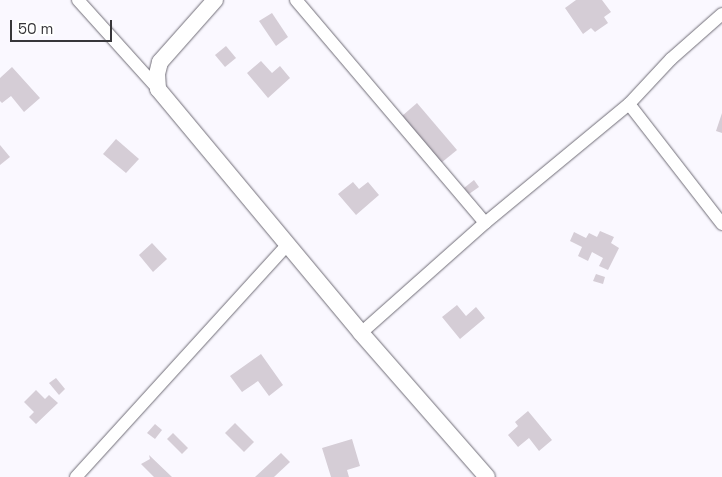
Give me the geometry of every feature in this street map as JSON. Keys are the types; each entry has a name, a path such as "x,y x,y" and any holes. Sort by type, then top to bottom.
{"street":[{"path":"78,0 158,89 361,333 487,477"},
{"path":"158,89 157,74 160,62 215,0"},
{"path":"296,0 485,223"},
{"path":"361,333 485,223 629,104 672,59 722,14"},
{"path":"629,104 722,224"},
{"path":"76,477 288,244"}],"building":[{"path":"576,0 602,0 611,12 604,17 608,23 595,32 591,28 583,34 565,8"},
{"path":"272,13 288,37 276,46 259,21"},
{"path":"226,46 236,58 225,67 215,55"},
{"path":"261,61 272,73 280,66 290,78 268,98 247,73"},
{"path":"12,67 40,98 24,112 11,96 2,103 0,101 0,78"},
{"path":"417,103 457,150 441,163 402,116"},
{"path":"722,113 722,133 716,131"},
{"path":"116,139 139,159 126,173 103,154"},
{"path":"0,145 10,157 0,165"},
{"path":"474,180 479,187 469,194 464,188"},
{"path":"353,182 359,189 368,182 379,195 356,215 338,194"},
{"path":"600,231 614,237 611,243 619,248 608,270 599,266 603,258 592,252 588,261 578,256 582,247 570,241 574,232 586,238 589,233 597,237"},
{"path":"152,243 167,259 153,272 139,255"},
{"path":"596,274 605,277 603,284 593,281"},
{"path":"457,305 466,316 476,307 485,318 460,339 442,317"},
{"path":"261,354 283,385 269,396 258,381 242,392 230,376"},
{"path":"56,378 65,389 59,395 49,383"},
{"path":"36,390 45,399 49,395 58,403 36,424 29,417 34,412 24,402"},
{"path":"528,411 552,440 539,451 529,438 518,447 508,435 518,426 515,422"},
{"path":"235,423 254,442 244,452 225,433"},
{"path":"155,424 162,430 155,439 147,433"},
{"path":"173,433 188,448 182,454 167,439"},
{"path":"352,439 360,466 347,470 349,477 331,477 322,448"},
{"path":"281,453 290,462 274,477 255,477"},
{"path":"149,455 172,477 154,477 141,464 150,459"}]}
